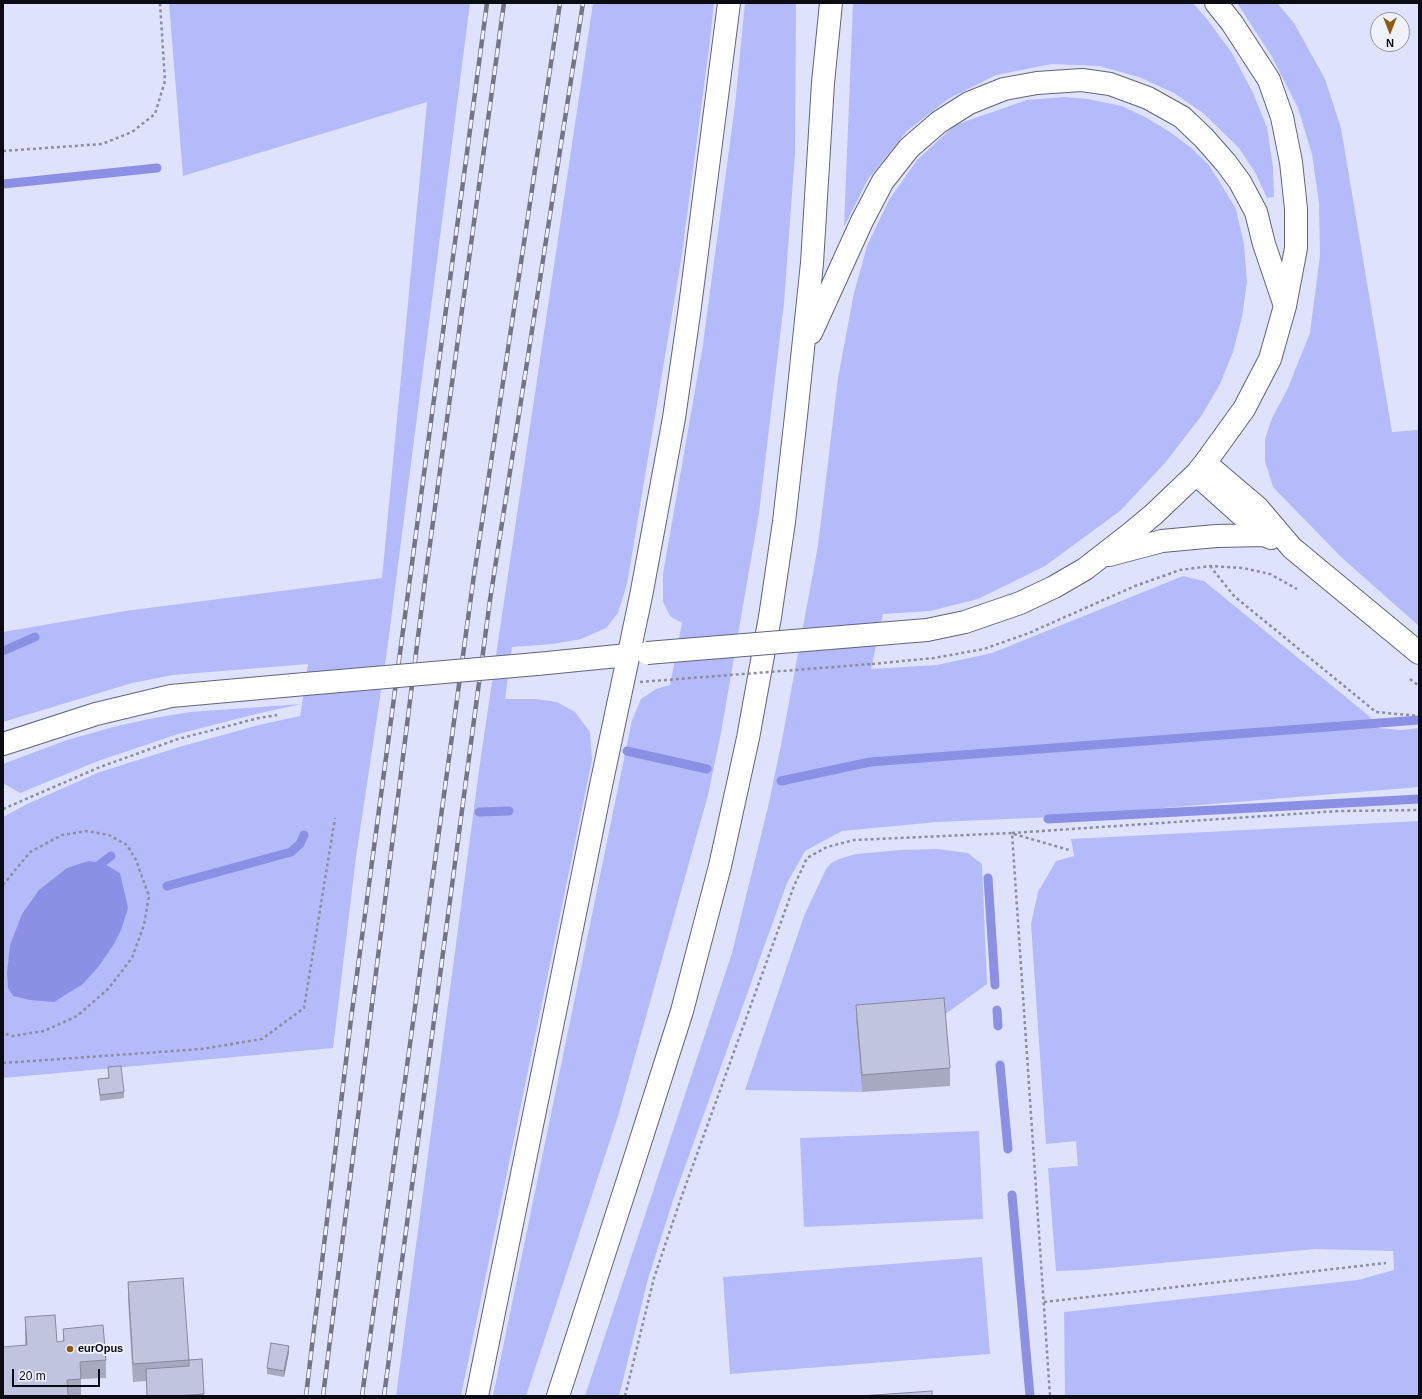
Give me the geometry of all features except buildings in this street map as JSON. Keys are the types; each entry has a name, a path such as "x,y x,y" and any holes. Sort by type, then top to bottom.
{"main road":[{"path":"477,1396 638,654 641,596 674,418 689,314 729,3"},
{"path":"819,3 823,83"},
{"path":"558,1396 682,1011 720,866 748,738 770,617 784,522 812,263 823,83 831,3"},
{"path":"3,744 96,714 171,696 945,627 1002,611 1054,587 1080,572 1154,514 1201,468 1244,409 1270,359 1285,306 1296,248 1296,209 1291,162 1282,117 1269,80 1232,23 1216,3"},
{"path":"803,351 862,221 883,181 909,148 939,122 969,103 1004,89 1037,83 1082,80 1110,84 1148,98 1182,117 1204,138 1240,182 1256,212 1264,244 1285,306"},
{"path":"1201,468 1264,535 1292,548"},
{"path":"1201,468 1258,508 1292,548 1419,653"},
{"path":"1102,556 1162,541 1216,536 1264,535"}],"path":[{"path":"3,151 102,144 132,132 155,114 165,82 160,3"},
{"path":"1301,591 1270,574 1243,568 1210,566 1234,596 1376,712 1419,716"},
{"path":"640,682 872,664"},
{"path":"1407,676 1419,686"},
{"path":"3,809 100,767 178,739 280,714"},
{"path":"625,1396 654,1278 680,1201 794,886 807,858 827,847 854,840 1012,833 1339,811 1419,810"},
{"path":"3,1063 202,1050 262,1039 304,1008 335,818"},
{"path":"3,885 30,852 62,835 86,831 109,835 127,845 136,860 149,896 144,925 132,958 108,990 77,1016 44,1031 12,1036 3,1033"},
{"path":"1012,833 1069,850"},
{"path":"1012,833 1050,1396"},
{"path":"1044,1302 1386,1263"}],"shaded area":[{"path":"169,3 470,3 387,651 356,857 333,1048 3,1078 3,817 27,804 100,772 179,747 259,725 300,716 308,664 173,675 132,683 3,722 3,632 125,611 382,578 427,102 183,176"},
{"path":"593,3 714,3 682,254 627,584 618,613 606,628 581,639 553,644 512,647 505,699 536,699 557,702 575,712 590,732 592,760 461,1396 396,1396 480,763"},
{"path":"745,3 796,3 795,153 784,303 759,513 721,733 708,795 619,1113 526,1396 493,1396 632,720 641,699 656,689 670,685 682,623 670,616 663,602 663,574 703,344 735,105"},
{"path":"853,3 1193,3 1232,53 1253,93 1267,127 1273,167 1274,197 1267,198 1256,174 1239,148 1203,113 1174,93 1139,77 1099,66 1052,64 996,75 948,99 907,131 868,179 844,227"},
{"path":"1237,3 1277,3 1294,23 1325,79 1341,128 1392,432 1419,430 1419,626 1341,557 1273,487 1265,461 1265,439 1272,418 1287,390 1310,333 1320,255 1319,203 1312,154 1298,108 1271,55"},
{"path":"1064,97 1088,99 1122,106 1147,118 1170,132 1190,147 1208,164 1236,209 1244,244 1247,282 1242,317 1233,352 1220,384 1202,415 1165,463 1120,511 1045,566 978,599 930,611 883,614 871,669 937,665 992,653 1183,576 1204,581 1369,716 1378,728 1402,730 1419,728 1419,787 1054,817 937,822 842,831 805,851 787,883 673,1200 648,1279 619,1396 585,1396 732,953 768,807 818,546 838,378 854,293 867,246 889,200 917,160 955,125 1027,100"},
{"path":"302,704 178,734 98,761 20,793 3,783 3,764 67,740 117,726 190,712"},
{"path":"1419,821 1419,1396 1065,1396 1064,1312 1358,1280 1394,1270 1393,1251 1315,1249 1085,1270 1056,1271 1048,1168 1078,1166 1076,1141 1046,1144 1031,924 1038,892 1056,861 1074,856 1071,839"},
{"path":"937,849 968,853 982,864 987,984 944,1015 856,1023 862,1092 745,1090 804,916 826,869 831,863 839,859 856,854 900,850"},
{"path":"88,861 103,863 120,873 128,908 121,930 114,944 99,966 83,984 54,1002 30,1000 13,996 8,988 7,973 10,945 22,914 39,890 67,868"},
{"path":"979,1131 983,1219 804,1227 800,1138"},
{"path":"982,1257 990,1354 730,1374 723,1277"}],"waterway":[{"path":"3,184 157,168"},
{"path":"3,651 35,637"},
{"path":"781,781 870,762 1419,720"},
{"path":"627,751 707,769"},
{"path":"1048,819 1419,799"},
{"path":"479,812 509,811"},
{"path":"167,886 291,852 300,844 304,835"},
{"path":"95,871 99,865 111,856"},
{"path":"988,878 995,985"},
{"path":"997,1010 998,1026"},
{"path":"1000,1065 1008,1149"},
{"path":"1012,1195 1030,1396"}],"railway":[{"path":"306,1396 351,1019 487,3"},
{"path":"323,1396 426,573 504,3"},
{"path":"362,1396 473,582 560,3"},
{"path":"384,1396 490,600 583,3"}],"place":[{"name":"eurOpus","path":"70,1349"}]}
